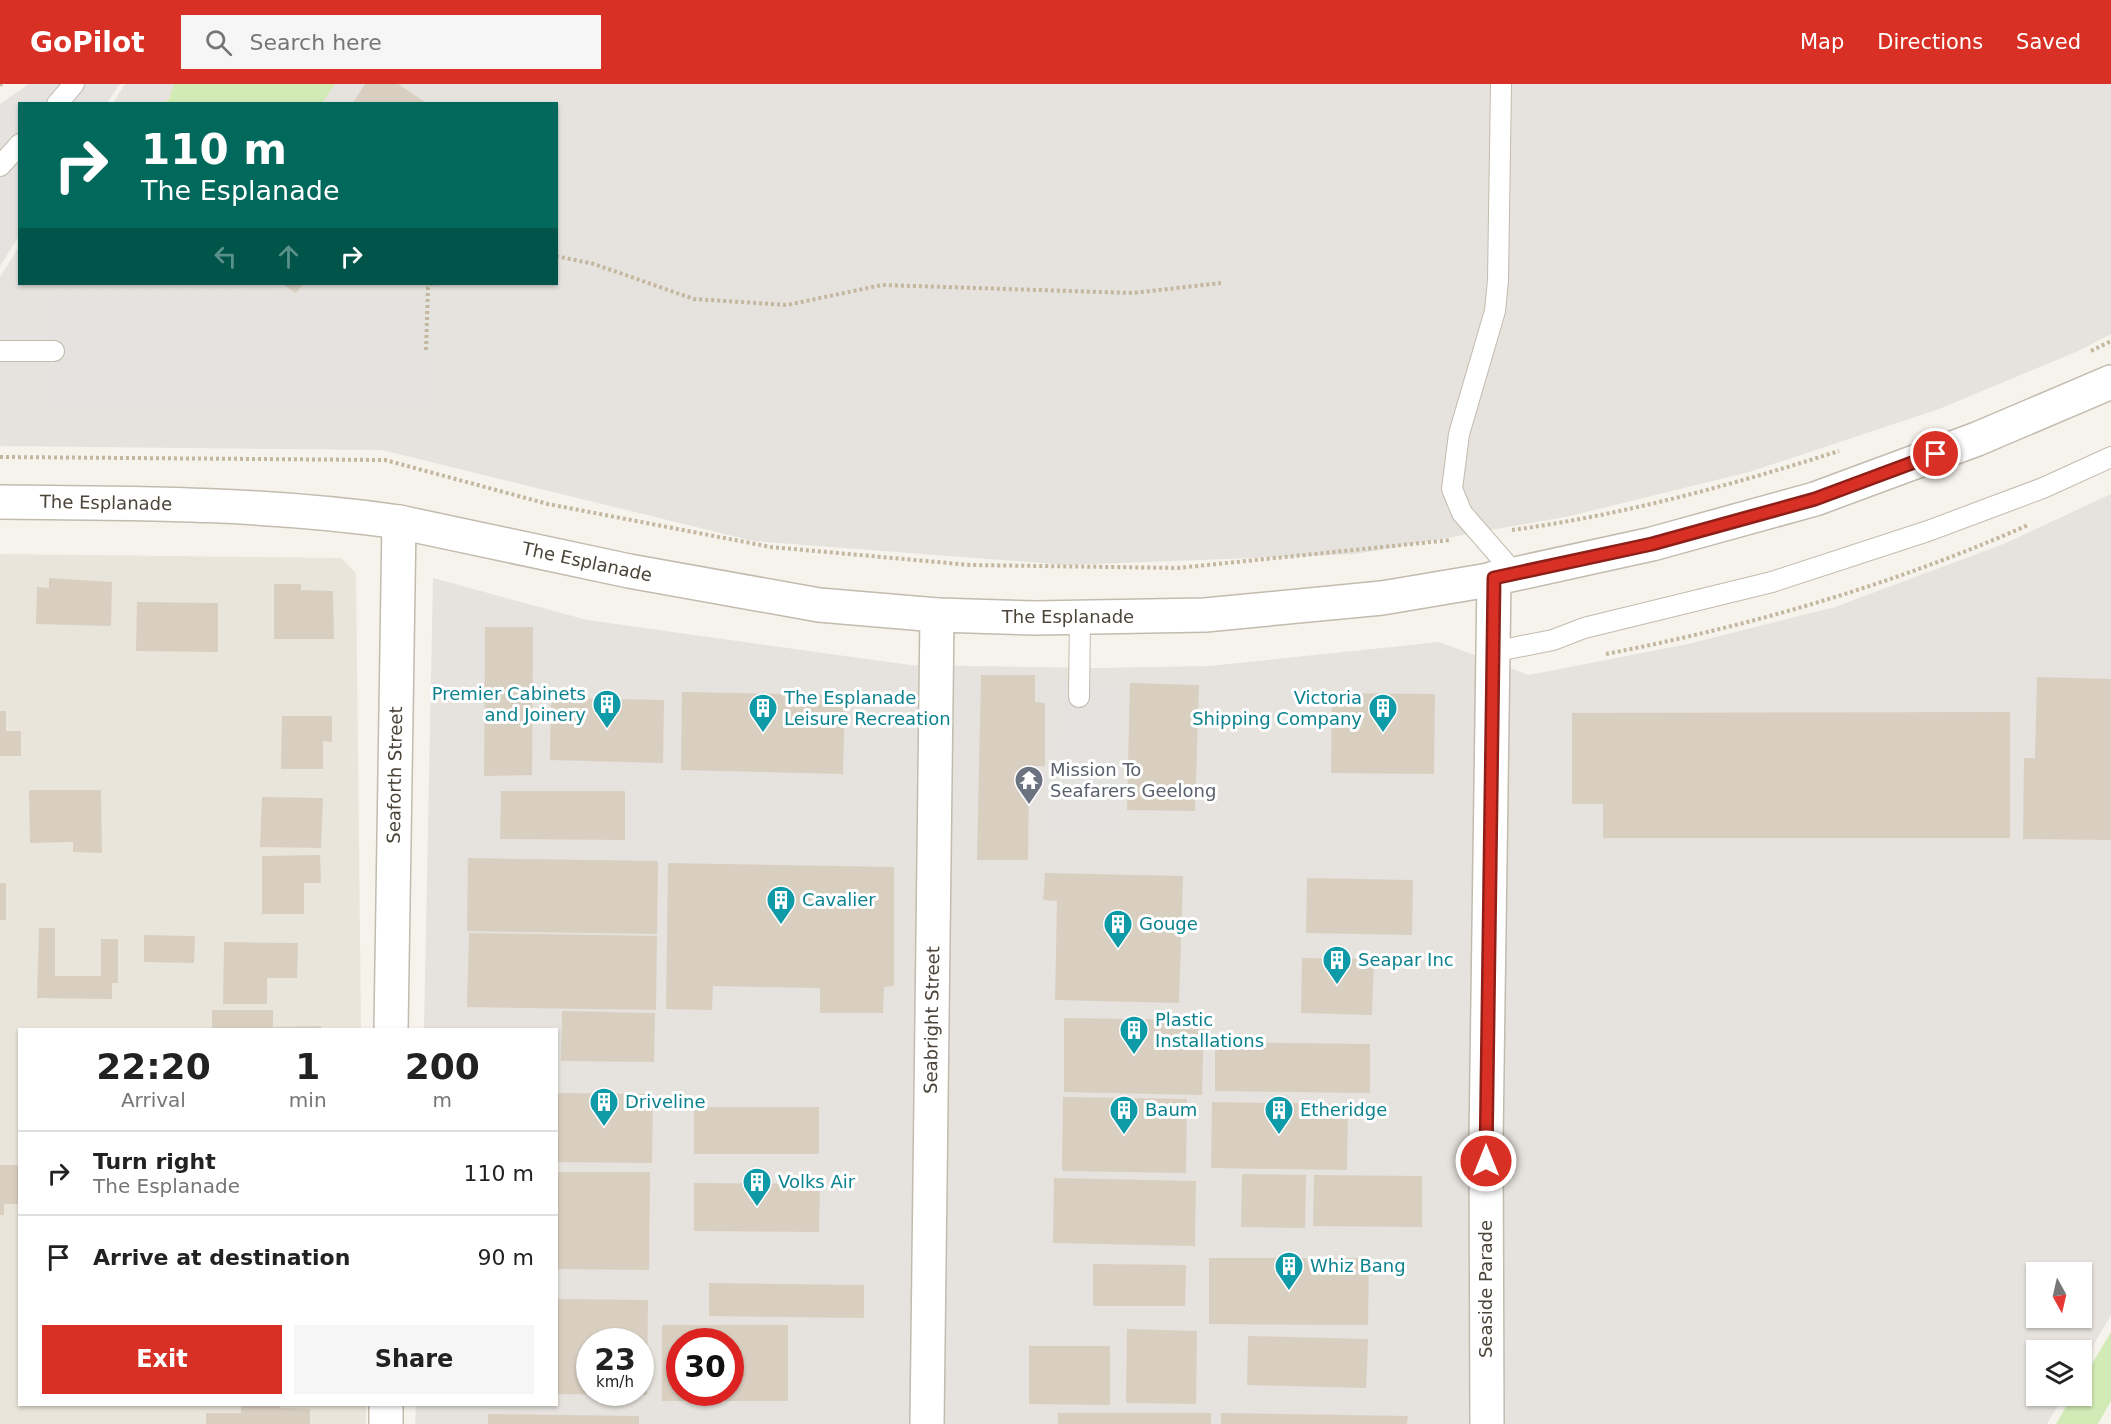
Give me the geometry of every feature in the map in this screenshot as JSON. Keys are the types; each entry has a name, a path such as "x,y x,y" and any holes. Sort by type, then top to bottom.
{"street":[{"name":"The Esplanade","path":"0,502 273,507 399,522 754,596 819,605 937,615 1080,618 1205,615 1382,598 1505,576 1652,544 1815,499 1977,439 2111,382"},
{"name":"Seaforth Street","path":"391,1028 399,522"},
{"name":"Seaside Parade","path":"1487,1424 1486,1140 1492,652 1505,576"},
{"name":"Seabright Street","path":"927,1424 937,615"},
{"path":"386,1406 386,1424"}],"lane":[{"path":"59,102 74,84"},
{"path":"1501,84 1498,270 1495,311 1459,434 1452,489 1458,508 1482,534 1505,576"},
{"path":"0,166 18,146"},
{"path":"0,351 54,351"},
{"path":"1492,652 1553,640 1584,628 1698,602 1783,579 1928,531 2043,488 2111,457"},
{"path":"1079,697 1080,618"}],"path":[{"path":"558,256 594,264 694,299 787,305 882,285 1133,293 1221,283"},
{"path":"426,350 430,285"},
{"path":"2080,356 2111,341"},
{"path":"0,457 385,460 548,504 760,544 970,565 1178,568 1442,541 1584,520 1766,474 1844,449"}],"shaded area":[{"path":"29,84 120,84 108,102 18,102 18,238 0,266 0,104"},
{"path":"125,84 2111,84 2111,334 2078,351 1939,409 1749,472 1570,516 1356,554 1068,565 753,541 382,450 0,446 0,277 18,249 18,285 558,285 558,102 114,102"},
{"path":"435,295 433,405 47,405 47,370 0,367 0,334 46,334 47,296"},
{"path":"2111,494 2111,1315 2092,1347 2092,1340 2026,1340 2026,1406 2058,1406 2047,1424 415,1424 416,1406 558,1406 558,1028 424,1028 433,578 587,620 910,665 1096,668 1210,666 1439,642 1529,675 1688,644 1835,607 2006,543"},
{"path":"0,554 341,558 356,573 361,1028 18,1028 18,1406 366,1406 366,1424 0,1424"},
{"path":"1060,684 1121,685 1119,830 1044,829 1045,774 1059,774"}],"green space":[{"path":"174,84 335,84 323,102 164,102 169,99"},
{"path":"2111,1332 2111,1401 2098,1424 2056,1424 2067,1406 2092,1406 2092,1364"}],"building":[{"path":"365,84 398,84 425,102 353,102"},
{"path":"284,285 302,285 296,293"},
{"path":"49,578 112,582 111,626 36,624 37,587 49,588"},
{"path":"274,584 301,584 301,590 333,591 334,639 274,639"},
{"path":"137,602 218,603 218,652 136,651"},
{"path":"485,627 533,627 532,775 484,776"},
{"path":"981,675 1035,675 1035,702 1045,703 1045,766 1029,766 1028,860 977,860"},
{"path":"2037,677 2111,679 2111,840 2023,839 2024,758 2035,758"},
{"path":"1130,683 1199,685 1195,811 1127,810"},
{"name":"The Esplanade Leisure Recreation","path":"682,692 845,695 843,774 681,770"},
{"name":"Victoria Shipping Company","path":"1332,693 1435,694 1434,774 1331,773"},
{"name":"Premier Cabinets and Joinery","path":"551,698 664,700 663,763 550,760"},
{"path":"0,711 6,711 6,731 21,731 21,756 0,756"},
{"path":"2010,712 2010,838 1603,838 1603,804 1572,804 1572,713"},
{"path":"282,716 332,716 332,742 323,741 323,769 281,769"},
{"path":"29,790 101,790 102,853 73,852 73,842 30,843"},
{"path":"501,791 625,791 625,840 500,839"},
{"path":"262,797 323,798 321,848 260,847"},
{"path":"320,855 321,883 304,883 304,914 262,914 262,856"},
{"path":"468,858 658,861 657,934 467,931"},
{"name":"Cavalier","path":"668,863 894,867 894,986 884,987 883,1013 820,1013 820,988 713,986 712,1010 666,1009"},
{"name":"Gouge","path":"1045,873 1183,876 1179,1003 1055,1000 1057,901 1043,900"},
{"path":"1307,878 1413,880 1412,935 1306,933"},
{"path":"0,883 6,883 6,920 0,920"},
{"path":"39,928 55,928 55,976 101,976 101,939 118,939 118,983 112,983 112,999 37,998"},
{"path":"469,933 657,936 656,1010 467,1007"},
{"path":"144,935 195,936 194,963 144,962"},
{"path":"224,942 298,943 297,978 267,978 267,1004 223,1004"},
{"name":"Seapar Inc","path":"1302,958 1374,959 1372,1015 1301,1013"},
{"path":"212,1010 273,1010 273,1027 321,1026 321,1028 212,1028"},
{"path":"562,1011 655,1013 654,1062 561,1061"},
{"name":"Plastic Installations","path":"1064,1018 1204,1020 1202,1095 1064,1092"},
{"path":"1215,1042 1370,1044 1370,1093 1215,1091"},
{"name":"Driveline","path":"558,1093 653,1094 652,1163 558,1162"},
{"name":"Baum","path":"1063,1097 1187,1099 1186,1173 1062,1171"},
{"name":"Etheridge","path":"1212,1102 1348,1104 1347,1170 1211,1168"},
{"path":"694,1107 819,1107 819,1154 694,1154"},
{"path":"0,1165 18,1165 18,1204 4,1204 4,1215 0,1215"},
{"path":"558,1172 650,1172 649,1270 558,1269"},
{"path":"1242,1174 1306,1175 1305,1228 1241,1227"},
{"path":"1314,1175 1422,1176 1422,1227 1313,1226"},
{"path":"1054,1178 1196,1181 1195,1246 1053,1243"},
{"name":"Volks Air","path":"694,1183 820,1184 819,1232 694,1231"},
{"name":"Whiz Bang","path":"1209,1258 1369,1258 1368,1325 1209,1324"},
{"path":"1093,1264 1186,1265 1185,1306 1093,1306"},
{"path":"709,1283 864,1285 864,1318 709,1316"},
{"path":"558,1299 648,1300 648,1328 576,1328 576,1394 558,1394"},
{"path":"662,1325 788,1325 788,1401 744,1401 744,1328 666,1328 666,1401 662,1401"},
{"path":"1127,1329 1197,1331 1196,1404 1126,1403"},
{"path":"1248,1336 1368,1339 1366,1388 1247,1385"},
{"path":"1029,1346 1110,1346 1110,1405 1029,1404"},
{"path":"241,1406 310,1409 310,1424 206,1424 206,1413 241,1413"},
{"path":"1058,1413 1211,1413 1211,1424 1058,1424"},
{"path":"1221,1413 1408,1416 1407,1424 1221,1424"},
{"path":"488,1414 639,1416 639,1424 488,1424"}],"place":[{"name":"Premier Cabinets and Joinery","path":"607,730"},
{"name":"The Esplanade Leisure Recreation","path":"763,734"},
{"name":"Victoria Shipping Company","path":"1383,734"},
{"name":"Mission To Seafarers Geelong","path":"1029,806"},
{"name":"Cavalier","path":"781,926"},
{"name":"Gouge","path":"1118,950"},
{"name":"Seapar Inc","path":"1337,986"},
{"name":"Plastic Installations","path":"1134,1056"},
{"name":"Driveline","path":"604,1128"},
{"name":"Baum","path":"1124,1136"},
{"name":"Etheridge","path":"1279,1136"},
{"name":"Volks Air","path":"757,1208"},
{"name":"Whiz Bang","path":"1289,1292"}],"route":[{"path":"1486,1161 1494,578 1652,544 1815,499 1936,454"}]}
